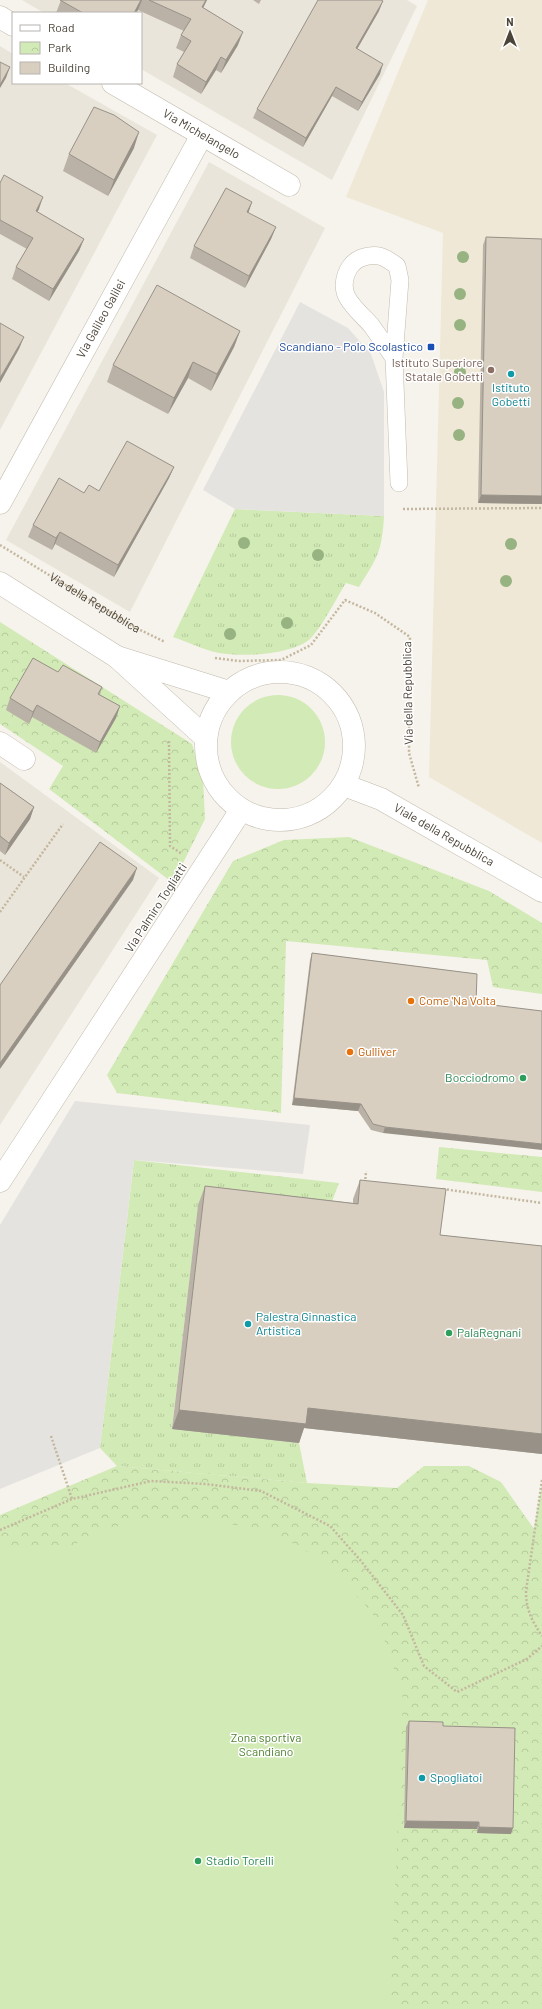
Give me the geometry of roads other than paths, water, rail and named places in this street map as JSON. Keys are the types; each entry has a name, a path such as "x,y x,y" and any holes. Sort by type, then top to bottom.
{"street":[{"path":"0,18 12,24"},
{"name":"Via Michelangelo","path":"114,84 290,185"},
{"name":"Via Galileo Galilei","path":"0,503 202,135"},
{"path":"0,583 117,657 206,738"},
{"path":"117,657 229,692"},
{"path":"281,672 298,674 322,685 341,703 349,718 353,730 355,742 353,760 344,786 327,804 314,812 297,818 274,820 258,817 241,810 217,786 207,762 206,738 212,717 218,705 229,692 243,682 268,673 281,672"},
{"path":"0,742 24,760"},
{"name":"Viale della Repubblica","path":"344,786 381,799 542,891"},
{"name":"Via Palmiro Togliatti","path":"0,1181 241,810"}],"lane":[{"path":"394,358 346,296 345,281 348,268 355,261 366,256 385,256 397,266 400,280 394,358 399,483"}],"place":[{"name":"Scandiano - Polo Scolastico","path":"431,347"},
{"name":"Istituto Superiore Statale Gobetti","path":"491,370"},
{"name":"Istituto Gobetti","path":"511,374"},
{"name":"Come 'Na Volta","path":"411,1001"},
{"name":"Gulliver","path":"350,1052"},
{"name":"Bocciodromo","path":"523,1078"},
{"name":"Palestra Ginnastica Artistica","path":"248,1324"},
{"name":"PalaRegnani","path":"449,1333"},
{"name":"Spogliatoi","path":"422,1778"},
{"name":"Stadio Torelli","path":"198,1861"}],"park label":[{"name":"Zona sportiva Scandiano","path":"266,1745"}]}
